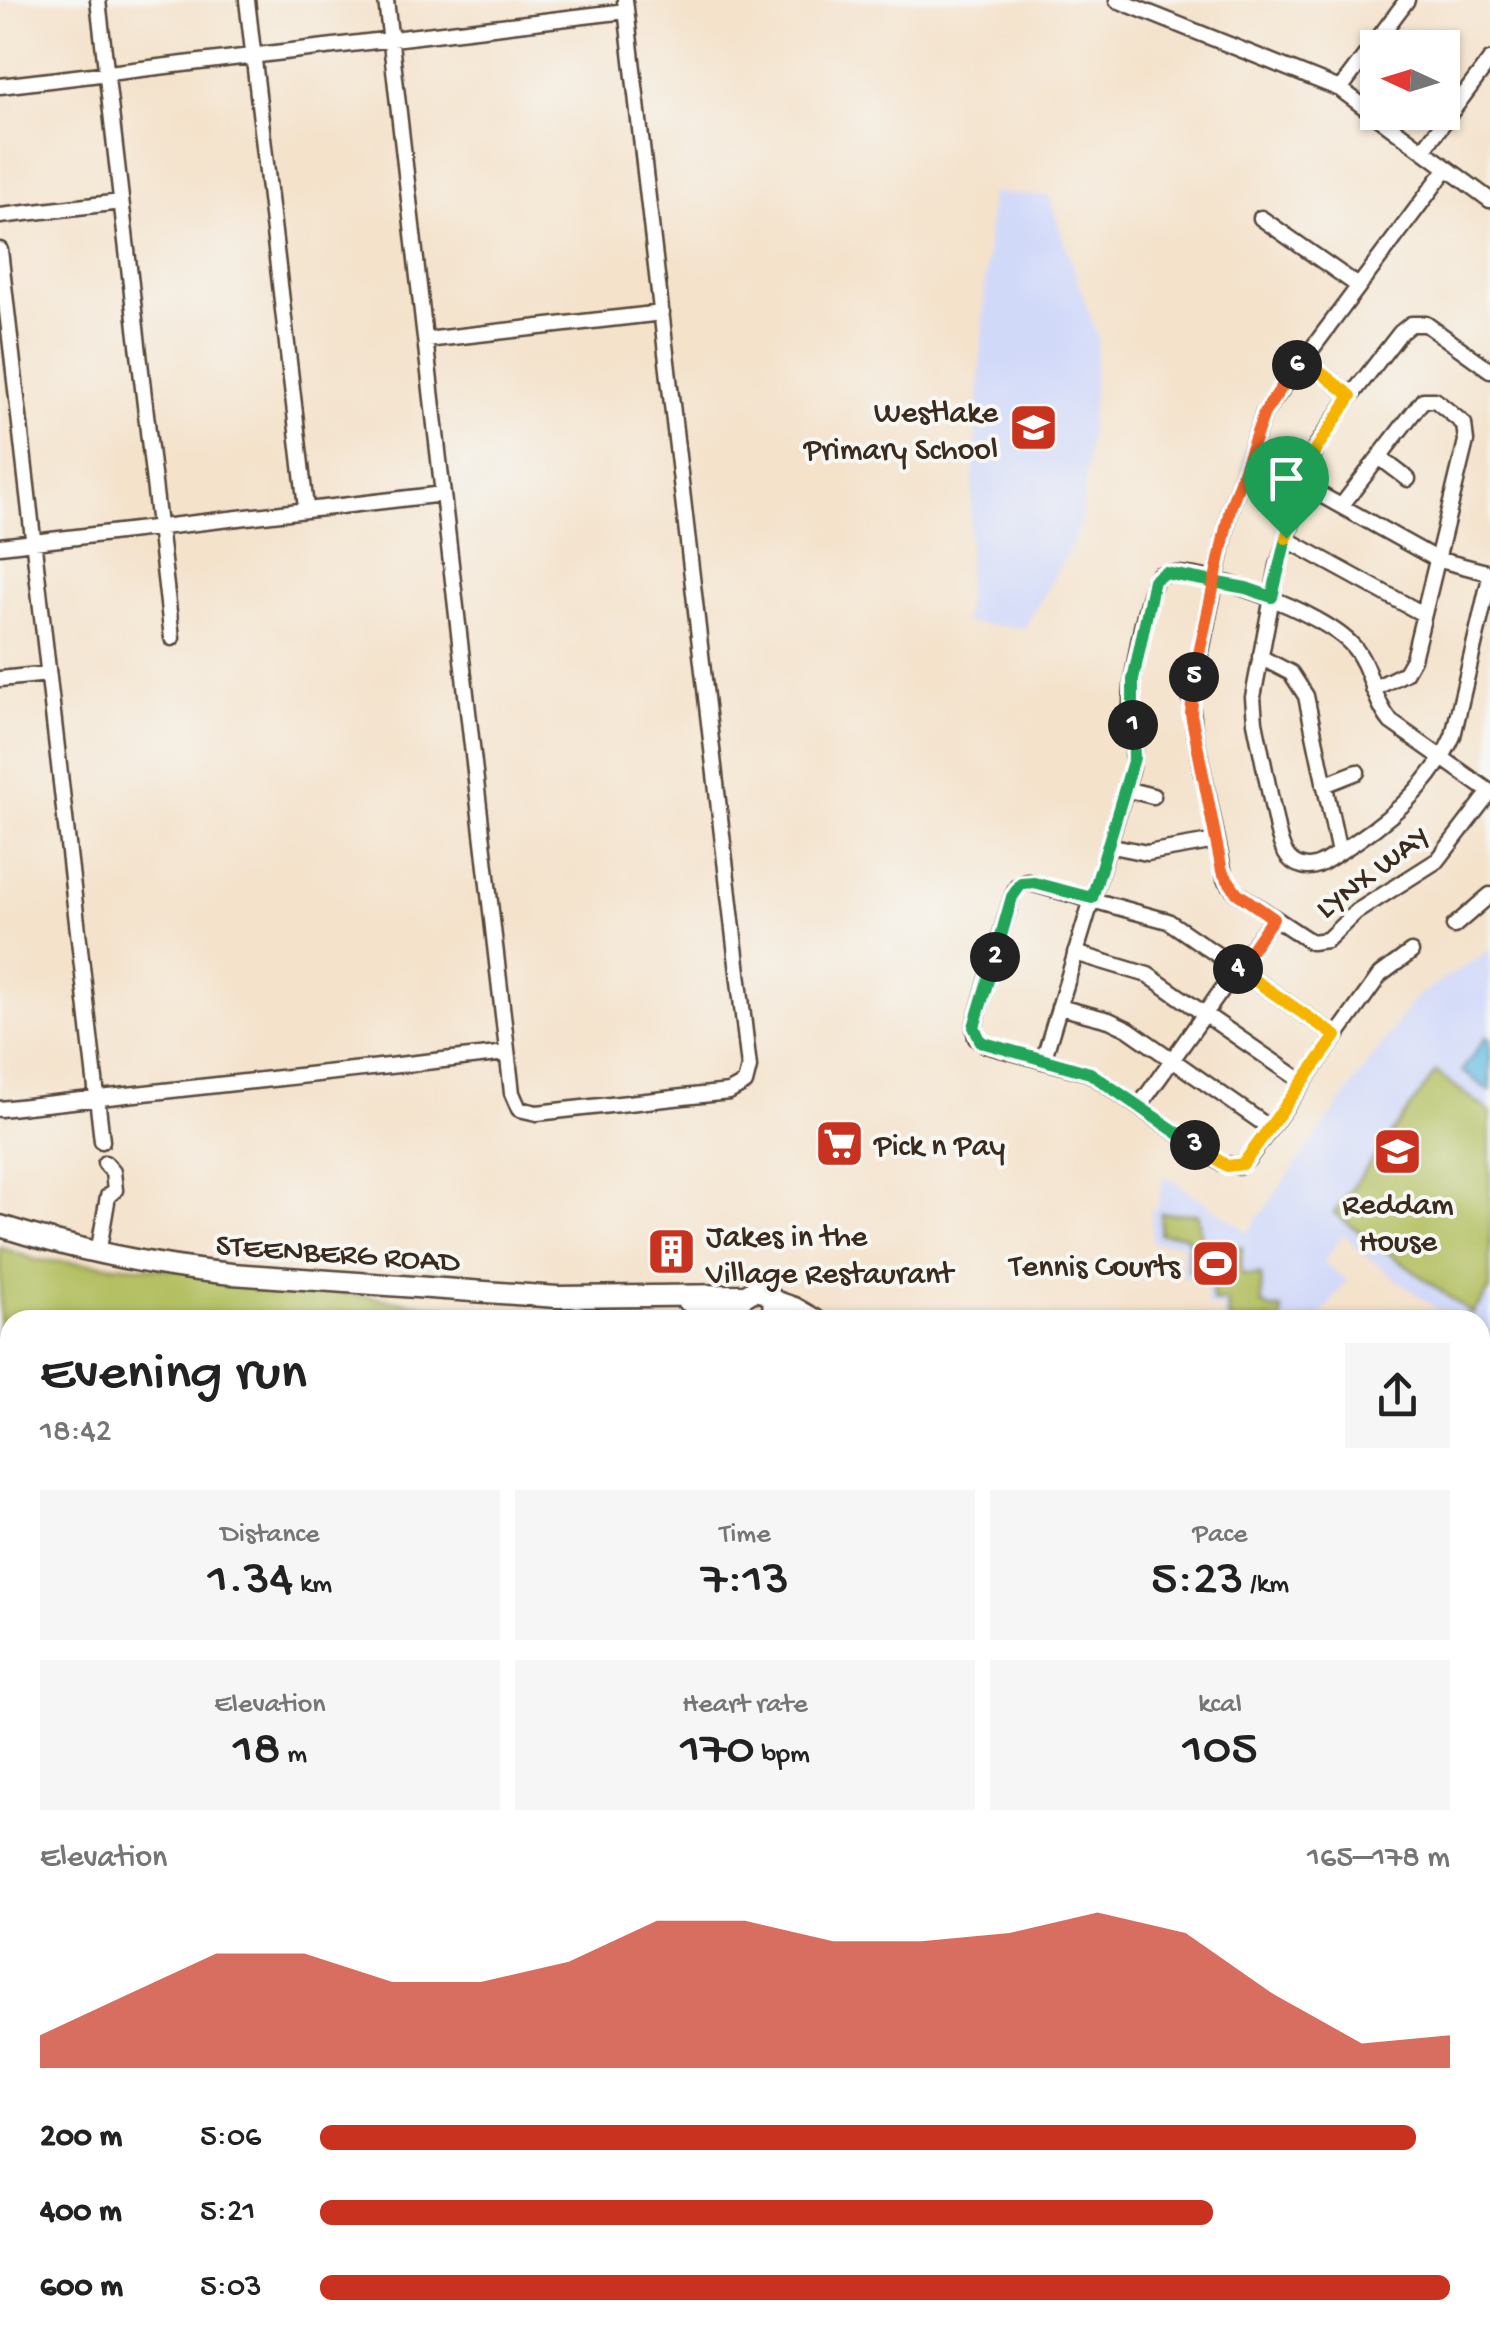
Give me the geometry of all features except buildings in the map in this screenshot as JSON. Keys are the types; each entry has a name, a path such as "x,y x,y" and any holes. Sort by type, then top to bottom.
{"main road":[{"name":"STEENBERG ROAD","path":"0,1226 98,1254 182,1269 557,1298 676,1298 718,1293 743,1295 760,1290 772,1310"},
{"path":"737,1310 743,1295"},
{"name":"STEENBERG ROAD","path":"676,1298 719,1310"}],"street":[{"path":"98,0 172,638"},
{"path":"247,0 306,508"},
{"path":"0,86 391,40 625,5 748,1076 740,1088 729,1092 528,1113 514,1100 507,1052 426,340 391,40 386,0"},
{"path":"1117,0 1347,92 1490,200"},
{"path":"1347,92 1407,0"},
{"path":"1422,150 1490,60"},
{"name":"LYNX WAY","path":"1446,168 1302,358 1259,424 1230,509 1191,700 1222,871 1230,886 1306,940 1328,940 1356,912 1438,860 1490,792"},
{"path":"0,216 121,202"},
{"path":"1262,218 1357,284"},
{"path":"0,250 102,1141"},
{"path":"426,340 662,313"},
{"path":"1303,485 1436,559 1490,575 1453,736 1441,758 1388,820 1338,853 1308,867 1291,861 1281,846 1253,710 1260,656 1286,538 1303,485 1316,447 1400,332 1411,324 1431,327 1490,370"},
{"path":"1302,358 1351,396"},
{"path":"1342,505 1423,400 1435,400 1464,424 1466,441 1409,668 1400,677 1374,689"},
{"path":"1379,457 1408,479"},
{"path":"0,546 443,494"},
{"path":"1286,538 1423,614"},
{"path":"1043,1061 1134,758 1130,700 1152,584 1159,575 1213,582 1272,597 1344,638 1360,656 1391,722 1490,792"},
{"path":"1260,656 1291,674 1301,686 1338,853"},
{"path":"0,679 48,674"},
{"path":"1324,785 1357,772"},
{"path":"1125,789 1153,796"},
{"path":"1108,845 1147,853 1216,841"},
{"path":"1336,1036 1168,920 1027,882 1018,887 974,1027 976,1038 986,1045 1090,1073 1221,1163 1238,1166 1248,1160 1380,976 1411,952"},
{"path":"1454,926 1490,895"},
{"path":"1140,1105 1273,918"},
{"path":"1075,953 1140,971 1303,1082"},
{"path":"1059,1006 1117,1024 1270,1128"},
{"path":"0,1109 507,1052"},
{"path":"98,1254 112,1193 103,1191 100,1173 106,1164"}],"shaded area":[{"name":"Westlake Primary School","path":"991,193 1049,196 1098,339 1082,517 1071,546 1025,628 964,623"},
{"name":"Reddam House","path":"1490,950 1490,1310 1438,1310 1359,1251 1344,1233 1323,1263 1347,1280 1325,1310 1207,1307 1206,1277 1182,1277 1182,1243 1152,1243 1151,1209 1157,1208 1165,1175 1248,1232 1416,997"}],"green space":[{"path":"1436,1072 1490,1112 1490,1290 1475,1310 1467,1310 1334,1213"},
{"name":"Tennis Courts","path":"1161,1213 1198,1214 1202,1246 1242,1247 1244,1275 1261,1275 1262,1303 1270,1309 1282,1310 1228,1310 1227,1302 1213,1301 1212,1272 1188,1270 1189,1240 1184,1235 1160,1234"},
{"path":"0,1247 36,1260 199,1271 457,1310 0,1310"}],"water":[{"path":"1486,1037 1490,1039 1490,1091 1462,1071"}],"place":[{"name":"Westlake Primary School","path":"1033,428"},
{"name":"Pick n Pay","path":"839,1143"},
{"name":"Reddam House","path":"1398,1152"},
{"name":"Jakes in the Village Restaurant","path":"671,1252"},
{"name":"Tennis Courts","path":"1215,1264"}],"route":[{"path":"1286,538 1272,597 1246,588 1213,582 1165,573 1154,580 1130,700 1134,758 1092,898 1027,882 1018,887 974,1027 976,1038 986,1045 1103,1080 1232,1167 1248,1160 1336,1036 1238,968 1273,918 1237,893 1225,879 1191,714 1193,683 1205,623 1213,582 1222,537 1230,509 1264,413 1302,358 1351,396 1313,454 1286,538"}]}
